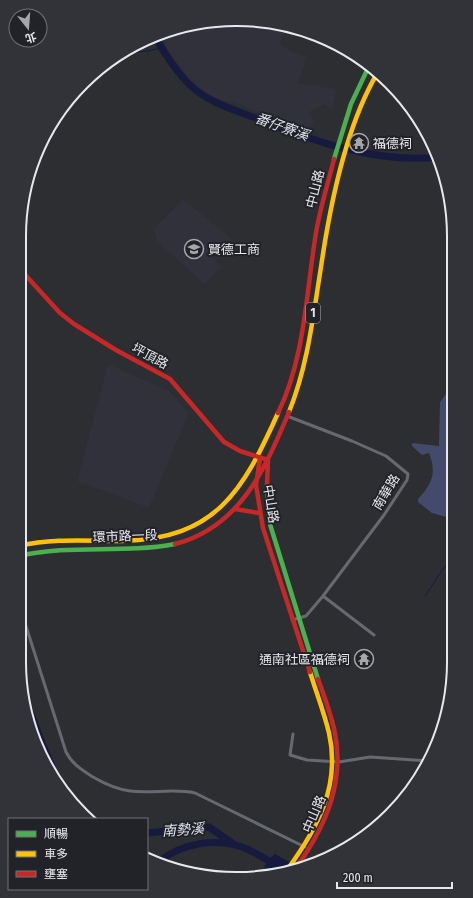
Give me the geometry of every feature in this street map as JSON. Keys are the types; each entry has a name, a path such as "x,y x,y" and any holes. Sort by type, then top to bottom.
{"main road":[{"name":"中山路","path":"308,848 327,801 332,781 333,761 328,732 259,513 256,484 260,458 291,384 308,294 316,231 339,139 354,94 367,71"},
{"name":"中山路","path":"308,848 325,824 337,784 339,762 334,728 269,521 267,482 268,460 299,386 305,364 326,232 343,161 362,102 375,78"},
{"name":"坪頂路","path":"26,276 60,313 74,324 116,350 170,379 224,442 240,451 268,460"},
{"name":"環市路一段","path":"26,545 58,540 125,540 153,538 182,531 198,525 222,508 241,488 260,458"},
{"name":"環市路一段","path":"26,555 62,549 144,549 198,536 235,510 256,484 268,460"},
{"path":"235,510 259,513"},
{"path":"299,862 308,848"},
{"path":"292,865 308,848"}],"street":[{"name":"南華路","path":"287,416 386,456 408,474 407,480 384,515 306,616 300,619"},
{"path":"322,596 374,635"},
{"path":"292,620 300,619"},
{"path":"26,626 66,752 74,764 85,772 115,788 142,792 176,790 195,794 308,848"},
{"path":"293,734 290,755 307,760 339,762 370,757 422,761"}],"shaded area":[{"path":"223,26 250,26 285,32 280,43 287,49 307,57 298,83 336,89 332,110 325,104 309,112 314,122 307,132 234,102 223,101 208,94 187,76 169,51 163,39 195,30"},
{"name":"賢德工商","path":"183,199 232,239 212,257 222,267 204,284 157,241 154,229"},
{"path":"108,364 169,391 189,413 149,508 77,481"},
{"path":"447,393 447,517 432,513 418,502 418,499 430,483 433,467 429,453 422,455 412,446 412,443 439,446 440,402"},
{"path":"275,854 293,864 263,870 268,860"}],"waterway":[{"name":"番仔寮溪","path":"158,41 167,56 187,82 198,92 220,104 320,142 391,157 431,157"},
{"path":"134,52 161,48"},
{"path":"425,596 447,565"},
{"name":"南勢溪","path":"148,833 209,827 235,845"},
{"path":"164,859 177,850 198,844 220,843 242,847 275,864"}],"traffic: fast":[{"path":"334,159 351,104 367,71"},
{"path":"267,484 269,521 318,679"},
{"path":"26,555 58,550 156,547 175,544"}],"traffic: slow":[{"path":"289,412 296,394 305,358 329,218 341,166 357,116 375,78"},
{"path":"26,544 57,541 122,541 154,538 181,531 203,520 222,506 238,487 252,466 278,413"},
{"path":"291,865 317,823 329,789 332,771 332,752 329,733 310,672"}],"traffic: jam":[{"path":"278,413 287,392 299,348 318,224 334,159"},
{"path":"26,276 60,313 74,324 116,350 170,379 224,442 240,451 268,460 267,484"},
{"path":"175,544 198,536 217,524 234,510 248,493 260,474 289,412"},
{"path":"260,458 256,485 263,528 310,672"},
{"path":"235,509 259,513"},
{"path":"300,862 316,836 331,802 337,766 337,748 334,728 318,679"}],"place":[{"name":"福德祠","path":"359,143"},
{"name":"賢德工商","path":"194,249"},
{"name":"通南社區福德祠","path":"364,659"}]}
